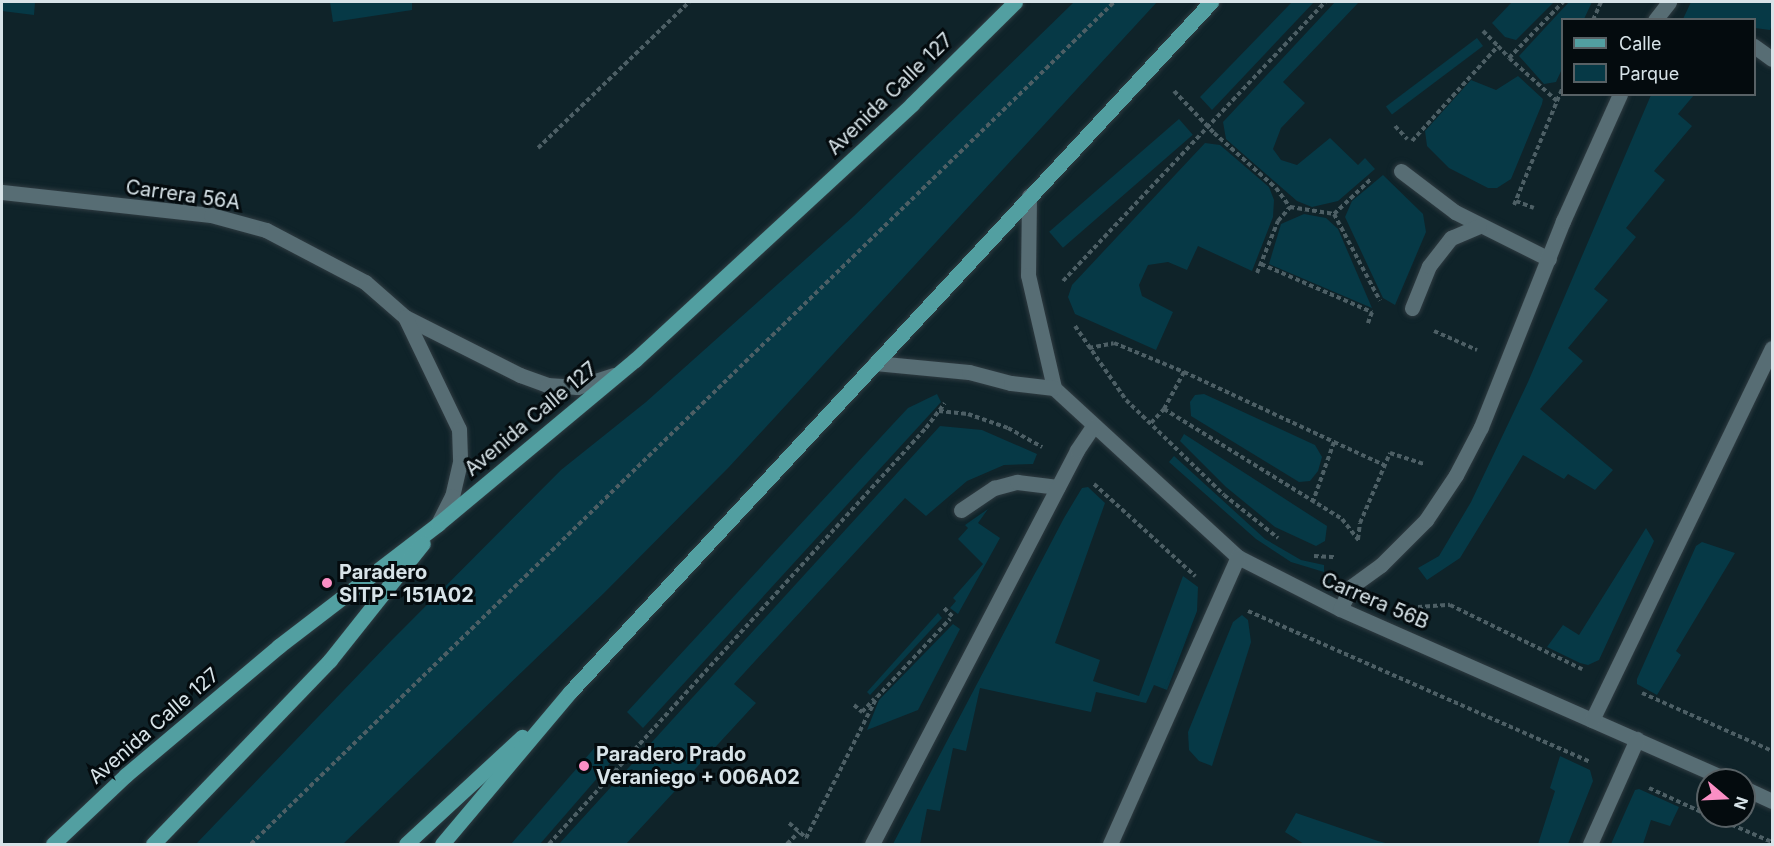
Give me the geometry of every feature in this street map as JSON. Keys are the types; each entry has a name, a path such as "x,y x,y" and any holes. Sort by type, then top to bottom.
{"main road":[{"name":"Avenida Calle 127","path":"53,844 126,775 279,646 438,524 635,360 912,104 1015,2"},
{"path":"442,844 570,692 1029,195 1211,2"},
{"path":"153,844 330,660 438,524"},
{"path":"406,844 570,692"}],"street":[{"path":"1657,18 1669,2"},
{"path":"1756,47 1773,58"},
{"path":"1340,609 1352,586 1381,565 1426,520 1456,475 1508,364 1549,259 1619,96"},
{"path":"1401,171 1455,212 1549,259"},
{"name":"Carrera 56A","path":"2,192 211,216 266,230 364,282 405,317 488,361 547,385 577,387 608,380 635,360"},
{"path":"875,363 969,372 1011,383 1054,388 1028,276 1029,195"},
{"path":"1412,308 1430,266 1451,238 1479,225"},
{"name":"Carrera 56A","path":"405,317 429,360 459,429 460,462 452,496 438,524"},
{"path":"1592,720 1773,348"},
{"name":"Carrera 56B","path":"1054,388 1238,557 1340,609 1701,768"},
{"path":"872,844 1058,487 1093,426"},
{"path":"961,510 994,488 1017,482 1058,487"},
{"path":"1110,844 1238,557"},
{"path":"1590,844 1637,739"},
{"path":"1756,793 1773,801"}],"path":[{"path":"538,148 689,2"},
{"path":"251,844 1114,2"},
{"path":"1034,308 1077,267 1325,2"},
{"path":"1509,58 1563,2"},
{"path":"1594,18 1601,2"},
{"path":"1483,31 1557,101"},
{"path":"1406,148 1498,46"},
{"path":"1151,66 1208,127 1276,188 1290,207 1334,214"},
{"path":"1512,210 1561,93"},
{"path":"1395,126 1417,149"},
{"path":"1334,214 1374,176"},
{"path":"1257,273 1278,221 1290,207"},
{"path":"1334,214 1384,309"},
{"path":"1261,264 1372,312 1380,318"},
{"path":"1368,323 1372,312"},
{"path":"1069,317 1126,400 1224,495 1283,541"},
{"path":"1422,325 1508,364"},
{"path":"1089,348 1114,343 1184,372 1384,465"},
{"path":"549,844 926,428 969,372"},
{"path":"1151,423 1164,409 1184,372"},
{"path":"1164,409 1312,504 1342,519 1381,565 1391,595 1418,607 1450,605 1773,751"},
{"path":"1312,504 1334,442"},
{"path":"1353,544 1358,539 1360,523 1390,453 1456,475"},
{"path":"1310,554 1320,558 1342,553"},
{"path":"854,705 861,712 877,697 952,616 944,608"},
{"path":"803,844 877,697"},
{"path":"789,823 806,838"},
{"path":"1740,828 1773,842"},
{"path":"787,844 799,832"}],"green space":[{"path":"2,2 35,2 34,15 2,11"},
{"path":"330,2 412,2 412,10 333,22"},
{"path":"1074,2 1157,2 729,467 604,593 343,844 196,844 390,642 561,470 646,402 854,216"},
{"path":"1292,2 1314,2 1212,110 1200,97"},
{"path":"1335,2 1359,2 1283,82 1305,103 1281,128 1273,149 1281,160 1297,165 1330,138 1358,165 1365,158 1375,169 1338,201 1312,207 1297,201 1226,139 1223,122"},
{"path":"1512,2 1554,2 1516,40 1505,37 1492,23"},
{"path":"1569,2 1592,2 1584,18 1561,18 1561,71 1556,82 1544,84 1519,56"},
{"path":"1691,2 1772,2 1770,30 1756,28 1756,18 1683,18"},
{"path":"1477,38 1483,46 1392,115 1386,107"},
{"path":"1518,76 1543,99 1542,104 1511,179 1497,188 1488,188 1449,168 1427,146 1425,131 1471,80 1496,90"},
{"path":"1651,96 1693,96 1678,114 1692,126 1654,171 1665,180 1626,228 1636,237 1594,289 1608,300 1568,348 1583,361 1540,409 1613,470 1595,490 1568,474 1564,479 1523,455 1460,558 1427,580 1418,568 1439,556 1471,502 1528,382"},
{"path":"1179,119 1193,135 1063,248 1049,232"},
{"path":"1205,143 1220,145 1269,187 1274,200 1273,217 1252,271 1198,246 1187,270 1168,262 1148,265 1139,285 1142,296 1173,312 1156,350 1075,314 1068,297 1072,285"},
{"path":"1383,175 1423,214 1426,232 1395,305 1383,298 1345,217 1352,201"},
{"path":"1304,214 1326,218 1338,229 1372,308 1269,264 1281,224"},
{"path":"937,394 941,402 643,728 627,712 908,408"},
{"path":"1204,394 1315,445 1322,457 1318,471 1310,481 1299,482 1191,416 1190,402 1195,395"},
{"path":"940,426 982,430 1037,454 1033,464 1004,465 967,481 926,516 905,498 734,684 756,703 626,844 559,844"},
{"path":"1184,434 1327,526 1325,541 1316,546 1275,527 1226,487 1180,441"},
{"path":"1174,456 1265,539 1301,560 1324,565 1324,572 1291,562 1256,539 1169,462"},
{"path":"1088,487 1105,503 1055,643 1100,660 1093,681 1139,696 1183,576 1198,587 1197,611 1167,690 1154,685 1146,703 1096,692 1091,712 980,688 966,751 953,748 940,811 927,809 920,844 893,844 1064,518 1082,488"},
{"path":"988,509 978,523 1000,538 958,614 950,608 956,601 953,598 983,564 958,539 968,528 965,525"},
{"path":"1646,528 1654,541 1599,660 1588,665 1580,663 1547,647 1563,625 1579,635"},
{"path":"1702,542 1735,553 1676,651 1681,655 1657,695 1637,684 1637,679 1696,546"},
{"path":"938,613 942,618 870,695 867,692"},
{"path":"1242,615 1248,620 1251,642 1212,766 1199,761 1189,750 1188,732 1233,622"},
{"path":"953,624 960,629 918,710 867,730 879,700"},
{"path":"597,745 613,760 540,844 511,844"},
{"path":"1560,756 1590,770 1593,781 1568,844 1538,844 1555,791 1550,788"},
{"path":"1639,789 1679,807 1670,826 1651,820 1643,844 1611,844 1635,790"},
{"path":"1296,813 1389,844 1304,844 1285,832"}],"place":[{"name":"Paradero SITP - 151A02","path":"327,583"},
{"name":"Paradero Prado Veraniego + 006A02","path":"584,766"}]}
